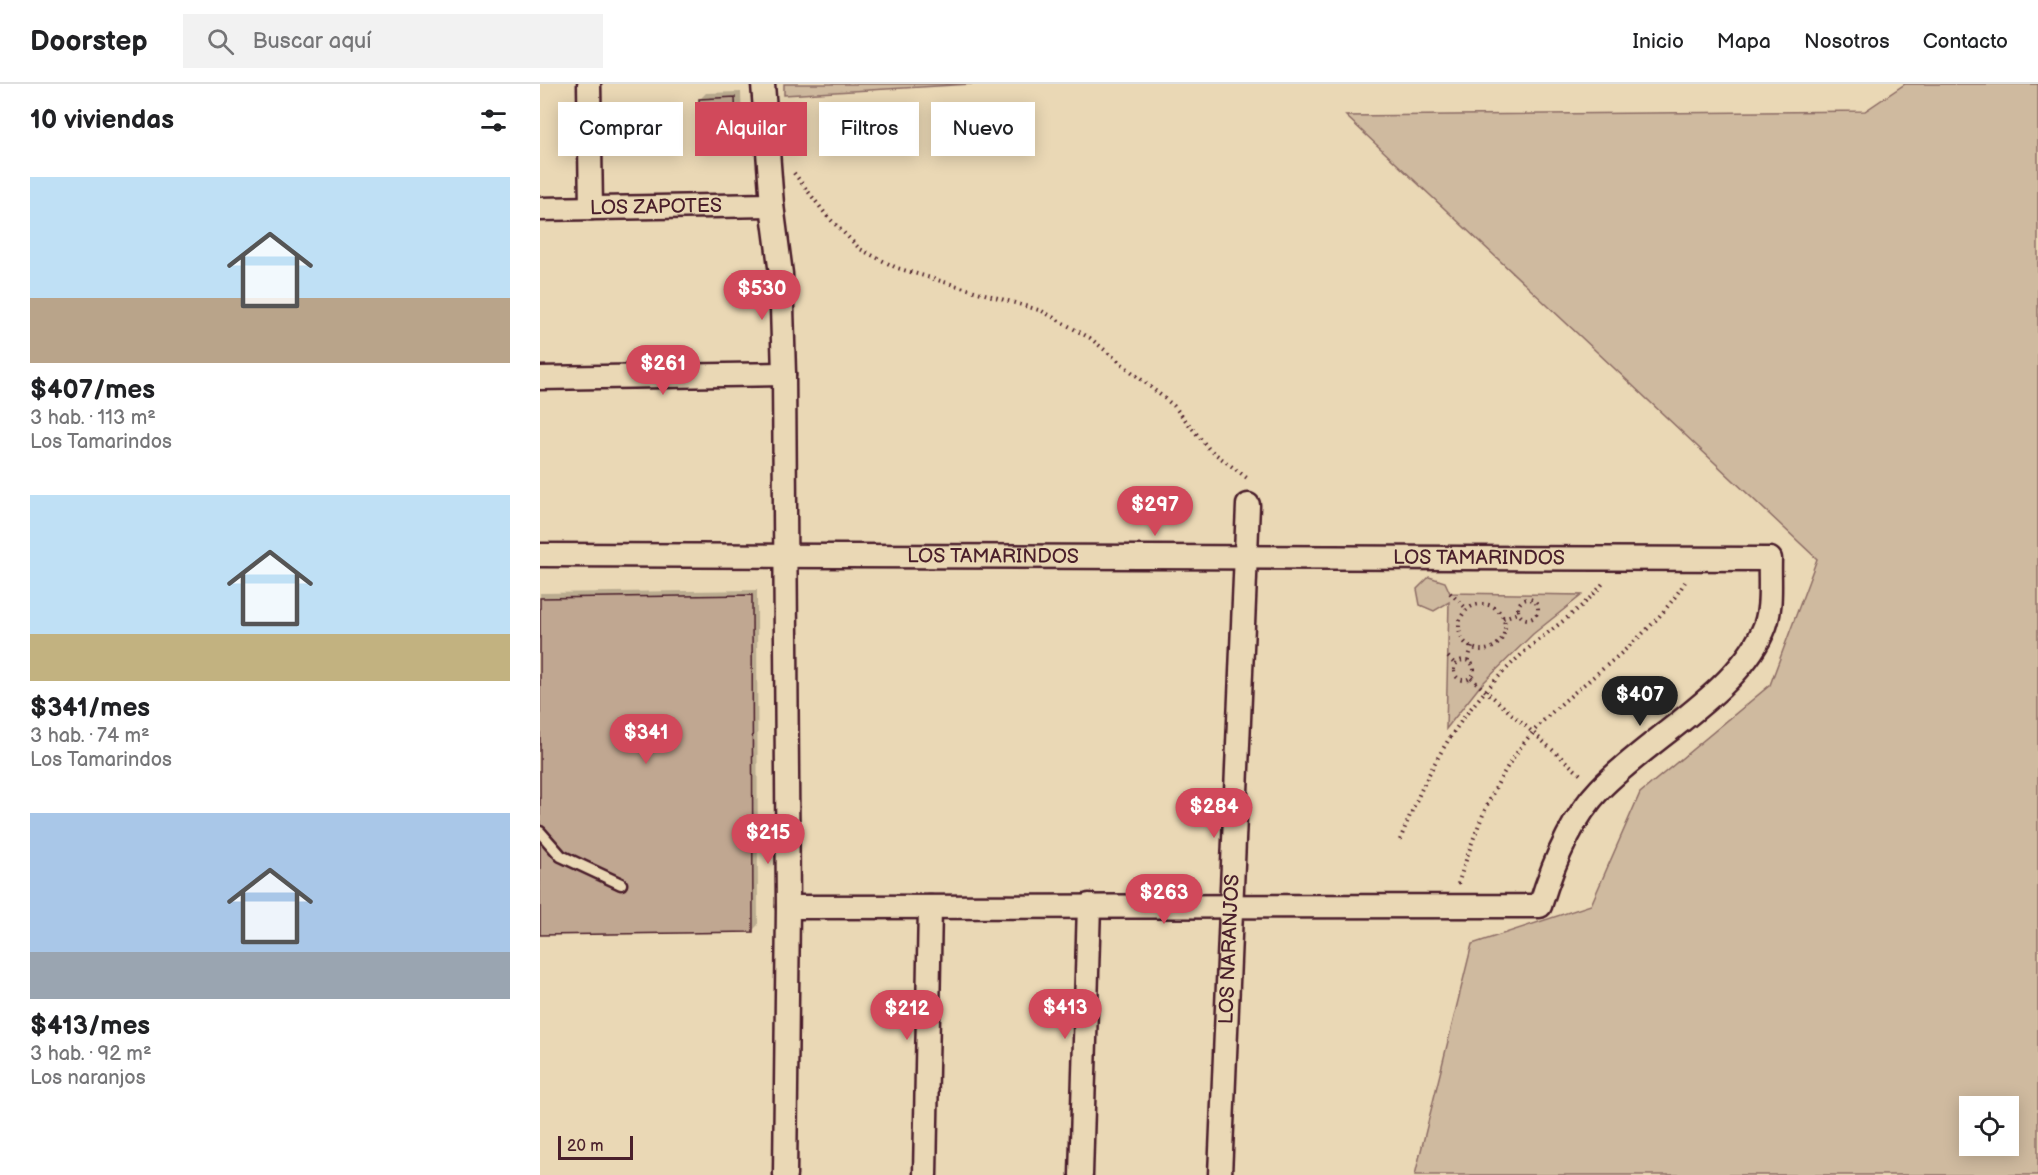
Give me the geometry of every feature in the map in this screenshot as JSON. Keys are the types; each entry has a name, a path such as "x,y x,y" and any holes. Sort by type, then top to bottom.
{"street":[{"path":"589,84 591,207"},
{"path":"763,84 765,102"},
{"path":"769,156 772,205 781,274 784,374 788,908 785,1175"},
{"name":"LOS ZAPOTES","path":"540,209 772,205"},
{"path":"540,378 784,374"},
{"name":"LOS NARANJOS","path":"1220,1175 1248,506"},
{"name":"LOS TAMARINDOS","path":"540,555 1770,559 1765,629 1752,652 1703,702 1638,754 1599,790"},
{"path":"788,908 1089,905 1540,906 1559,856 1599,790"},
{"path":"1081,1175 1089,905"},
{"path":"925,1175 930,907"}],"lane":[{"path":"540,832 561,856 621,884"}],"path":[{"path":"780,156 827,216 860,249 897,268 1042,311 1090,338 1174,406 1209,449 1247,478"},
{"path":"1400,840 1422,784 1466,712 1485,689 1594,592 1619,558"},
{"path":"1451,905 1479,818 1496,782 1533,732 1646,630 1673,602 1699,558"},
{"path":"1450,593 1467,609"},
{"path":"1532,599 1537,604 1537,614 1532,619 1522,619 1518,613 1517,606 1522,601 1532,599"},
{"path":"1489,604 1495,608 1503,618 1504,628 1499,642 1486,649 1472,647 1466,643 1459,630 1459,622 1467,609 1474,605 1489,604"},
{"path":"1503,618 1518,613"},
{"path":"1468,660 1472,647"},
{"path":"1448,657 1455,664"},
{"path":"1455,664 1461,660 1468,660"},
{"path":"1468,660 1474,668 1472,678"},
{"path":"1455,664 1454,674 1458,680 1465,681 1472,678"},
{"path":"1472,678 1599,790"}],"shaded area":[{"path":"784,84 972,84 784,95"},
{"path":"1905,84 2038,84 2038,1175 1415,1175 1472,944 1591,905 1640,793 1770,685 1817,559 1346,116 1865,111"},
{"path":"1429,577 1445,582 1450,593 1582,595 1533,634 1480,686 1446,729 1449,602 1434,611 1420,605 1417,589"}],"building":[{"path":"735,97 735,102 699,102 699,99"},
{"path":"752,595 753,932 540,935 540,598"}]}
